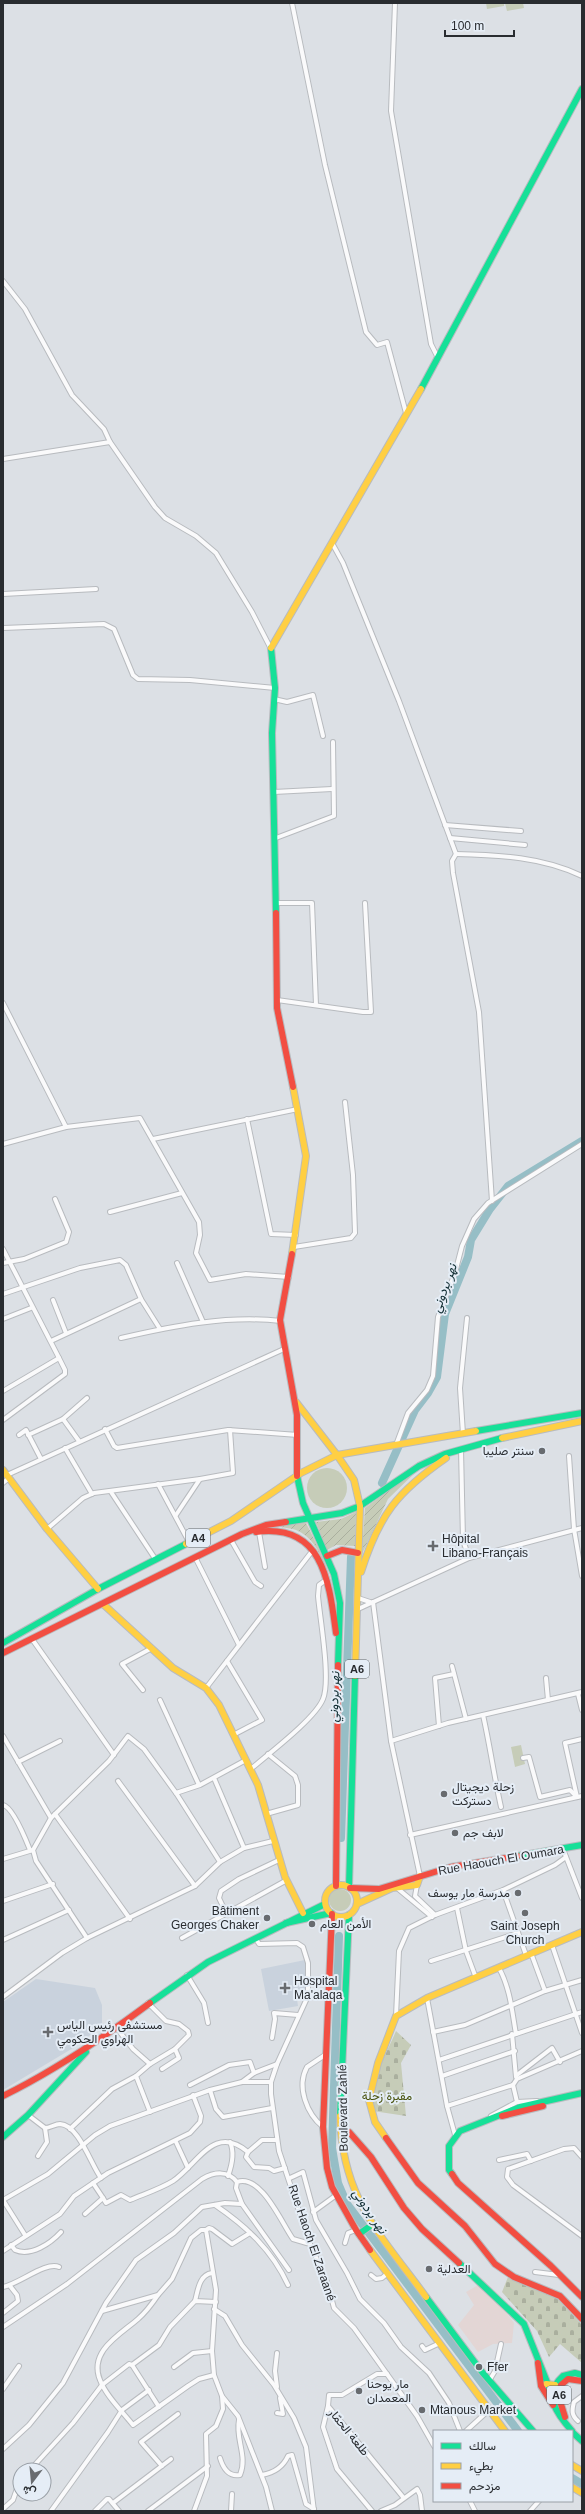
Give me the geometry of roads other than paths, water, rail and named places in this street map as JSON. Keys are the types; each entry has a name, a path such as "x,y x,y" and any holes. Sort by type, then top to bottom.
{"main road":[{"path":"297,1476 298,1435 296,1401 284,1349 281,1321 306,1167 298,1110 280,1031 277,1000 276,838 272,733 275,688 270,649 394,439 436,356 582,89"},
{"path":"296,1401 337,1455"},
{"path":"396,1445 582,1413"},
{"name":"A4","path":"3,1653 195,1557 232,1539 266,1525 310,1520 342,1513 360,1506 419,1466 458,1450 582,1421"},
{"name":"A4","path":"3,1643 98,1589 156,1560 251,1508 297,1476 337,1455 396,1445"},
{"path":"358,1588 369,1545 386,1509 405,1487 458,1450"},
{"name":"A6","path":"337,1455 354,1480 360,1506 349,1872 350,1888 355,1893 357,1904"},
{"path":"6,1474 47,1529 98,1589"},
{"name":"A6","path":"297,1476 301,1496 310,1520 327,1556 339,1593 334,1871 336,1886"},
{"path":"232,1539 259,1531 293,1534 313,1550 326,1580 339,1652"},
{"path":"327,1556 339,1550 348,1550 358,1553"},
{"path":"111,1583 118,1596"},
{"path":"84,1597 91,1610"},
{"path":"103,1604 187,1678 206,1688 219,1705 258,1785 279,1860 303,1913"},
{"name":"Rue Haouch El Oumara","path":"350,1888 370,1890 451,1867 582,1845"},
{"path":"334,1871 341,1875 349,1872"},
{"path":"281,1924 332,1914 343,1917 349,1915 357,1904 396,1887 417,1885 420,1876"},
{"path":"332,1914 325,1904 327,1893 336,1886 350,1888"},
{"path":"367,1900 364,1894 370,1890"},
{"path":"3,2096 40,2078 94,2044 148,2003 208,1962 256,1939 303,1913 325,1904"},
{"name":"Boulevard Zahlé","path":"332,1914 323,2128 327,2168 335,2196 358,2232 388,2273 431,2316 435,2322 441,2343 504,2430"},
{"name":"Boulevard Zahlé","path":"349,1915 342,2131 343,2153 350,2184 356,2197 435,2322 532,2430"},
{"path":"331,1923 340,1920 348,1924"},
{"path":"582,1932 528,1954 476,1979 427,1998 396,2016 370,2088 370,2109 375,2122 418,2183 465,2226 502,2270 514,2277 553,2292 565,2300 582,2319"},
{"path":"3,2137 28,2115 94,2044"},
{"path":"581,2094 544,2104 521,2107 515,2111 466,2127 455,2135 449,2146 448,2163 449,2170 458,2183 560,2275 582,2297"},
{"path":"342,2131 349,2132 372,2157 404,2208 422,2229 524,2324 532,2340 550,2394 558,2400"},
{"path":"358,2232 373,2224"},
{"path":"538,2361 537,2372 540,2384 553,2405"},
{"name":"A6","path":"571,2430 558,2400 555,2386 561,2376 568,2373 582,2376"},
{"name":"A6","path":"571,2430 553,2405 558,2400 563,2382 574,2378 582,2381"},
{"path":"546,2384 555,2386"},
{"name":"A6","path":"573,2432 582,2441"},
{"path":"573,2466 582,2471"},
{"path":"573,2488 582,2493"}],"street":[{"path":"292,3 325,165 366,332 377,345 387,342 406,413"},
{"path":"395,3 391,111 431,344 436,356"},
{"path":"3,280 25,309 72,395 94,417 161,514 200,539 216,553 252,612 270,649"},
{"path":"3,459 110,442"},
{"path":"332,543 343,563 399,701 456,854"},
{"path":"3,594 96,589"},
{"path":"3,628 108,625 114,629 133,675 138,679 190,680 275,688"},
{"path":"274,699 287,702 313,695 323,736"},
{"path":"276,838 334,816 332,789 334,742"},
{"path":"274,792 332,789"},
{"path":"445,825 522,831"},
{"path":"450,838 525,845"},
{"path":"456,854 557,864 582,876"},
{"path":"456,854 452,861 453,873 479,1012 492,1201"},
{"path":"276,903 312,903 316,1005"},
{"path":"277,1000 363,1012 372,1010 365,903"},
{"path":"3,1003 4,1008 66,1127"},
{"path":"294,1247 351,1238 355,1233 353,1175 345,1102"},
{"path":"153,1138 298,1110"},
{"path":"3,1144 66,1127 137,1118 144,1122 199,1222 201,1231 196,1253 210,1280 246,1274 289,1277"},
{"path":"247,1119 270,1233 296,1235"},
{"path":"396,1445 408,1413 430,1385 433,1376 438,1317 455,1273 465,1236 480,1211 492,1201 582,1144"},
{"path":"110,1212 182,1193"},
{"path":"3,1263 60,1245 68,1239 69,1232 55,1199"},
{"path":"3,1249 31,1308 51,1341 65,1370 65,1374 3,1420"},
{"path":"3,1294 80,1268 117,1259 126,1264 141,1300 160,1329"},
{"path":"177,1263 203,1322"},
{"path":"53,1300 66,1334"},
{"path":"51,1341 141,1300"},
{"path":"3,1319 31,1308"},
{"path":"121,1338 160,1329 203,1322 242,1318 281,1321"},
{"path":"463,1434 460,1388 467,1318"},
{"path":"3,1483 6,1474 284,1349"},
{"path":"3,1391 59,1358"},
{"path":"28,1435 63,1419 87,1398"},
{"path":"63,1419 79,1441"},
{"path":"105,1429 114,1446 118,1448 230,1430 298,1435"},
{"path":"18,1435 26,1430 41,1459"},
{"path":"47,1529 83,1498 92,1494 234,1474 230,1430"},
{"path":"65,1448 92,1494"},
{"path":"458,1450 462,1540 469,1558"},
{"path":"569,1456 574,1530 582,1576"},
{"path":"176,1515 200,1479"},
{"path":"158,1484 176,1515 189,1542"},
{"path":"111,1492 156,1560"},
{"path":"358,1609 469,1558 582,1528"},
{"path":"259,1531 265,1567"},
{"path":"232,1539 255,1582 261,1586"},
{"path":"206,1688 313,1550"},
{"path":"195,1557 239,1645"},
{"path":"251,1769 304,1722 324,1698 324,1662 318,1596 319,1585 326,1580"},
{"path":"358,1598 371,1602"},
{"path":"371,1602 391,1741 420,1876"},
{"path":"32,1639 114,1755"},
{"path":"143,1690 122,1664 152,1648"},
{"path":"227,1661 262,1720 234,1734"},
{"path":"452,1666 466,1719"},
{"path":"439,1726 435,1678 454,1674"},
{"path":"546,1678 548,1700"},
{"path":"391,1741 466,1719 580,1693 582,1710"},
{"path":"160,1700 199,1785"},
{"path":"482,1715 494,1760 493,1773 502,1808"},
{"path":"3,1736 51,1818"},
{"path":"3,1859 32,1850 51,1818 114,1755 128,1736 144,1749 176,1793 220,1862"},
{"path":"580,1796 565,1743 582,1739"},
{"path":"18,1762 60,1741"},
{"path":"266,1814 298,1805 298,1785 295,1776 268,1754"},
{"path":"523,1758 529,1757 540,1797 570,1790 580,1796"},
{"path":"176,1793 214,1778 246,1760"},
{"path":"214,1778 244,1848"},
{"path":"118,1781 195,1886"},
{"path":"410,1835 580,1796"},
{"path":"3,1805 13,1814 32,1850 36,1861 53,1884 87,1938"},
{"path":"55,1814 130,1919"},
{"path":"3,1997 62,1953 87,1938 130,1919 195,1886 220,1862 244,1848 273,1841"},
{"path":"563,1849 582,1898"},
{"path":"396,2016 399,1951 404,1935 409,1928 433,1916 503,1890 554,1865 566,1857"},
{"path":"226,1913 219,1898 221,1891 239,1879 279,1860"},
{"path":"182,1938 287,1880"},
{"path":"3,1901 53,1884"},
{"path":"417,1885 415,1892 417,1898 433,1916"},
{"path":"396,1887 410,1896 433,1916"},
{"path":"503,1890 518,1933 545,1991"},
{"path":"410,1896 415,1892"},
{"path":"457,1908 466,1951 476,1979"},
{"path":"3,1940 69,1910"},
{"path":"431,1961 466,1951 518,1933"},
{"path":"25,2235 14,2221 3,2200 48,2174 102,2130 193,2095 210,2090 242,2082 271,2082 277,2064 309,1992 308,1963 303,1947 292,1942 259,1944 256,1939"},
{"path":"552,1945 582,2033"},
{"path":"499,1968 504,1977 512,2005 517,2077"},
{"path":"187,1975 204,2003 208,2023"},
{"path":"433,2032 465,2025 545,1991 582,1980"},
{"path":"427,1998 447,2106 455,2135"},
{"path":"70,2129 112,2089 136,2076 150,2064 175,2049 188,2038 188,2031 179,2024 166,2021 148,2003"},
{"path":"439,2060 488,2045 514,2034 582,2012"},
{"path":"272,2038 275,2019 274,2013 298,2015"},
{"path":"116,2027 128,2044 150,2064"},
{"path":"447,2106 513,2085 517,2077 552,2048 560,2062"},
{"path":"162,2069 179,2058 175,2049"},
{"path":"517,2077 560,2062 582,2051"},
{"path":"442,2076 515,2052"},
{"path":"323,2128 315,2120 302,2088 307,2067 326,2054"},
{"path":"190,2085 229,2065 250,2062 254,2073"},
{"path":"242,2082 254,2073 277,2064"},
{"path":"136,2076 150,2112"},
{"name":"Rue Haoch El Zaraané","path":"271,2082 272,2108 276,2140 285,2168 290,2178 310,2244 327,2282 334,2308 354,2328 417,2416 433,2444"},
{"path":"482,2122 521,2107 513,2085"},
{"path":"210,2090 216,2109 223,2117 272,2108"},
{"path":"3,2251 25,2235 60,2214 74,2196 93,2183 137,2158 176,2142 190,2134 200,2122 201,2116 193,2095"},
{"path":"28,2115 45,2128 47,2142 38,2156"},
{"path":"45,2128 59,2124 70,2129 83,2145 101,2178"},
{"path":"276,2140 262,2140 248,2152 246,2157 254,2167 269,2168 274,2171 285,2168"},
{"path":"176,2142 188,2168"},
{"path":"93,2183 106,2203 121,2195 130,2200 164,2186 188,2168 210,2146 230,2142 240,2145 248,2152"},
{"path":"228,2176 232,2164 233,2147 230,2142"},
{"path":"582,2157 574,2148 508,2169 507,2177 513,2185 582,2236"},
{"path":"499,2160 527,2154 530,2161"},
{"path":"290,2178 303,2172 313,2212 360,2299 384,2322 401,2347 429,2373 449,2404 460,2430"},
{"path":"3,2327 67,2284 202,2179 218,2173 228,2176 237,2182 246,2182 261,2188 293,2239 310,2244"},
{"path":"237,2182 236,2188 242,2204 289,2270"},
{"path":"313,2212 335,2196"},
{"path":"85,2214 103,2198"},
{"path":"3,2449 29,2425 63,2383 102,2311 136,2260 174,2233 197,2210 215,2205 242,2204"},
{"path":"215,2205 250,2233 271,2254 288,2285"},
{"path":"214,2375 199,2379 133,2425 102,2385 98,2373 104,2348 118,2333 138,2320 172,2279 191,2238 200,2230 206,2230 209,2228 232,2244 250,2233"},
{"path":"206,2230 212,2273 215,2280 216,2302 214,2309 212,2351 214,2375 222,2396 239,2419 262,2476 272,2511"},
{"path":"11,2245 19,2252 26,2252 53,2241 61,2232"},
{"path":"345,2243 348,2233 358,2232"},
{"path":"3,2287 10,2286 45,2267 51,2265 59,2267"},
{"path":"535,2272 560,2275"},
{"path":"37,2462 73,2423 102,2385 124,2367 132,2365 158,2345 174,2322 195,2301 201,2279 206,2274 212,2273"},
{"path":"371,2275 379,2279 388,2273"},
{"path":"3,2313 18,2301 17,2295 10,2286"},
{"path":"102,2311 158,2295"},
{"path":"195,2301 216,2302"},
{"path":"214,2309 225,2316 242,2345 277,2391 294,2418 306,2447 314,2510"},
{"path":"422,2346 425,2350 441,2343"},
{"path":"489,2381 495,2371 501,2344"},
{"path":"174,2367 193,2353 212,2351"},
{"path":"277,2353 275,2377 277,2391"},
{"path":"132,2365 159,2407"},
{"path":"3,2389 19,2366"},
{"name":"طلعة الحمّار","path":"387,2374 377,2374 342,2395 329,2396 328,2406 403,2497"},
{"path":"51,2511 122,2410 149,2390"},
{"path":"194,2511 207,2476 208,2466 206,2434 216,2426 222,2416 222,2396"},
{"path":"578,2421 573,2417 572,2412 574,2402 582,2396"},
{"path":"277,2413 283,2414 280,2397"},
{"path":"328,2406 323,2427 337,2469 372,2511"},
{"path":"467,2430 489,2410"},
{"path":"162,2466 141,2442 178,2414"},
{"path":"220,2458 229,2473 235,2476 240,2475 244,2463 238,2427 239,2419"},
{"path":"262,2476 271,2473 282,2466 288,2456 292,2455 306,2504 314,2510"},
{"path":"113,2503 171,2458"},
{"path":"148,2511 208,2466"},
{"path":"381,2511 395,2505 403,2497 417,2489 422,2511"},
{"path":"231,2511 232,2494"},
{"path":"95,2511 107,2499 113,2503 119,2511"},
{"path":"3,2509 12,2501"},
{"path":"470,2502 475,2511"},
{"path":"530,2511 538,2502"}],"waterway":[{"name":"نهر بردوني","path":"382,1483 415,1410 428,1393 437,1377 445,1314 468,1257 471,1240 490,1209 508,1186 582,1141"},
{"name":"نهر بردوني","path":"341,1838 351,1557"},
{"name":"نهر بردوني","path":"339,1936 332,2148 338,2183 347,2204 517,2430"},
{"name":"نهر بردوني","path":"573,2479 582,2484"}],"place":[{"name":"سنتر صليبا","path":"542,1451"},
{"name":"Hôpital Libano-Français","path":"433,1546"},
{"name":"زحلة ديجيتال دستركت","path":"444,1794"},
{"name":"لابف جم","path":"455,1833"},
{"name":"مدرسة مار يوسف","path":"518,1893"},
{"name":"Saint Joseph Church","path":"525,1913"},
{"name":"Bâtiment Georges Chaker","path":"267,1918"},
{"name":"الأمن العام","path":"312,1924"},
{"name":"Hospital Ma'alaqa","path":"285,1988"},
{"name":"مستشفى رئيس الياس الهراوي الحكومي","path":"48,2032"},
{"name":"العدلية","path":"429,2269"},
{"name":"Ffer","path":"479,2367"},
{"name":"مار يوحنا المعمدان","path":"359,2391"},
{"name":"Mtanous Market","path":"422,2410"}],"park label":[{"name":"مقبرة زحلة","path":"387,2096"}]}
